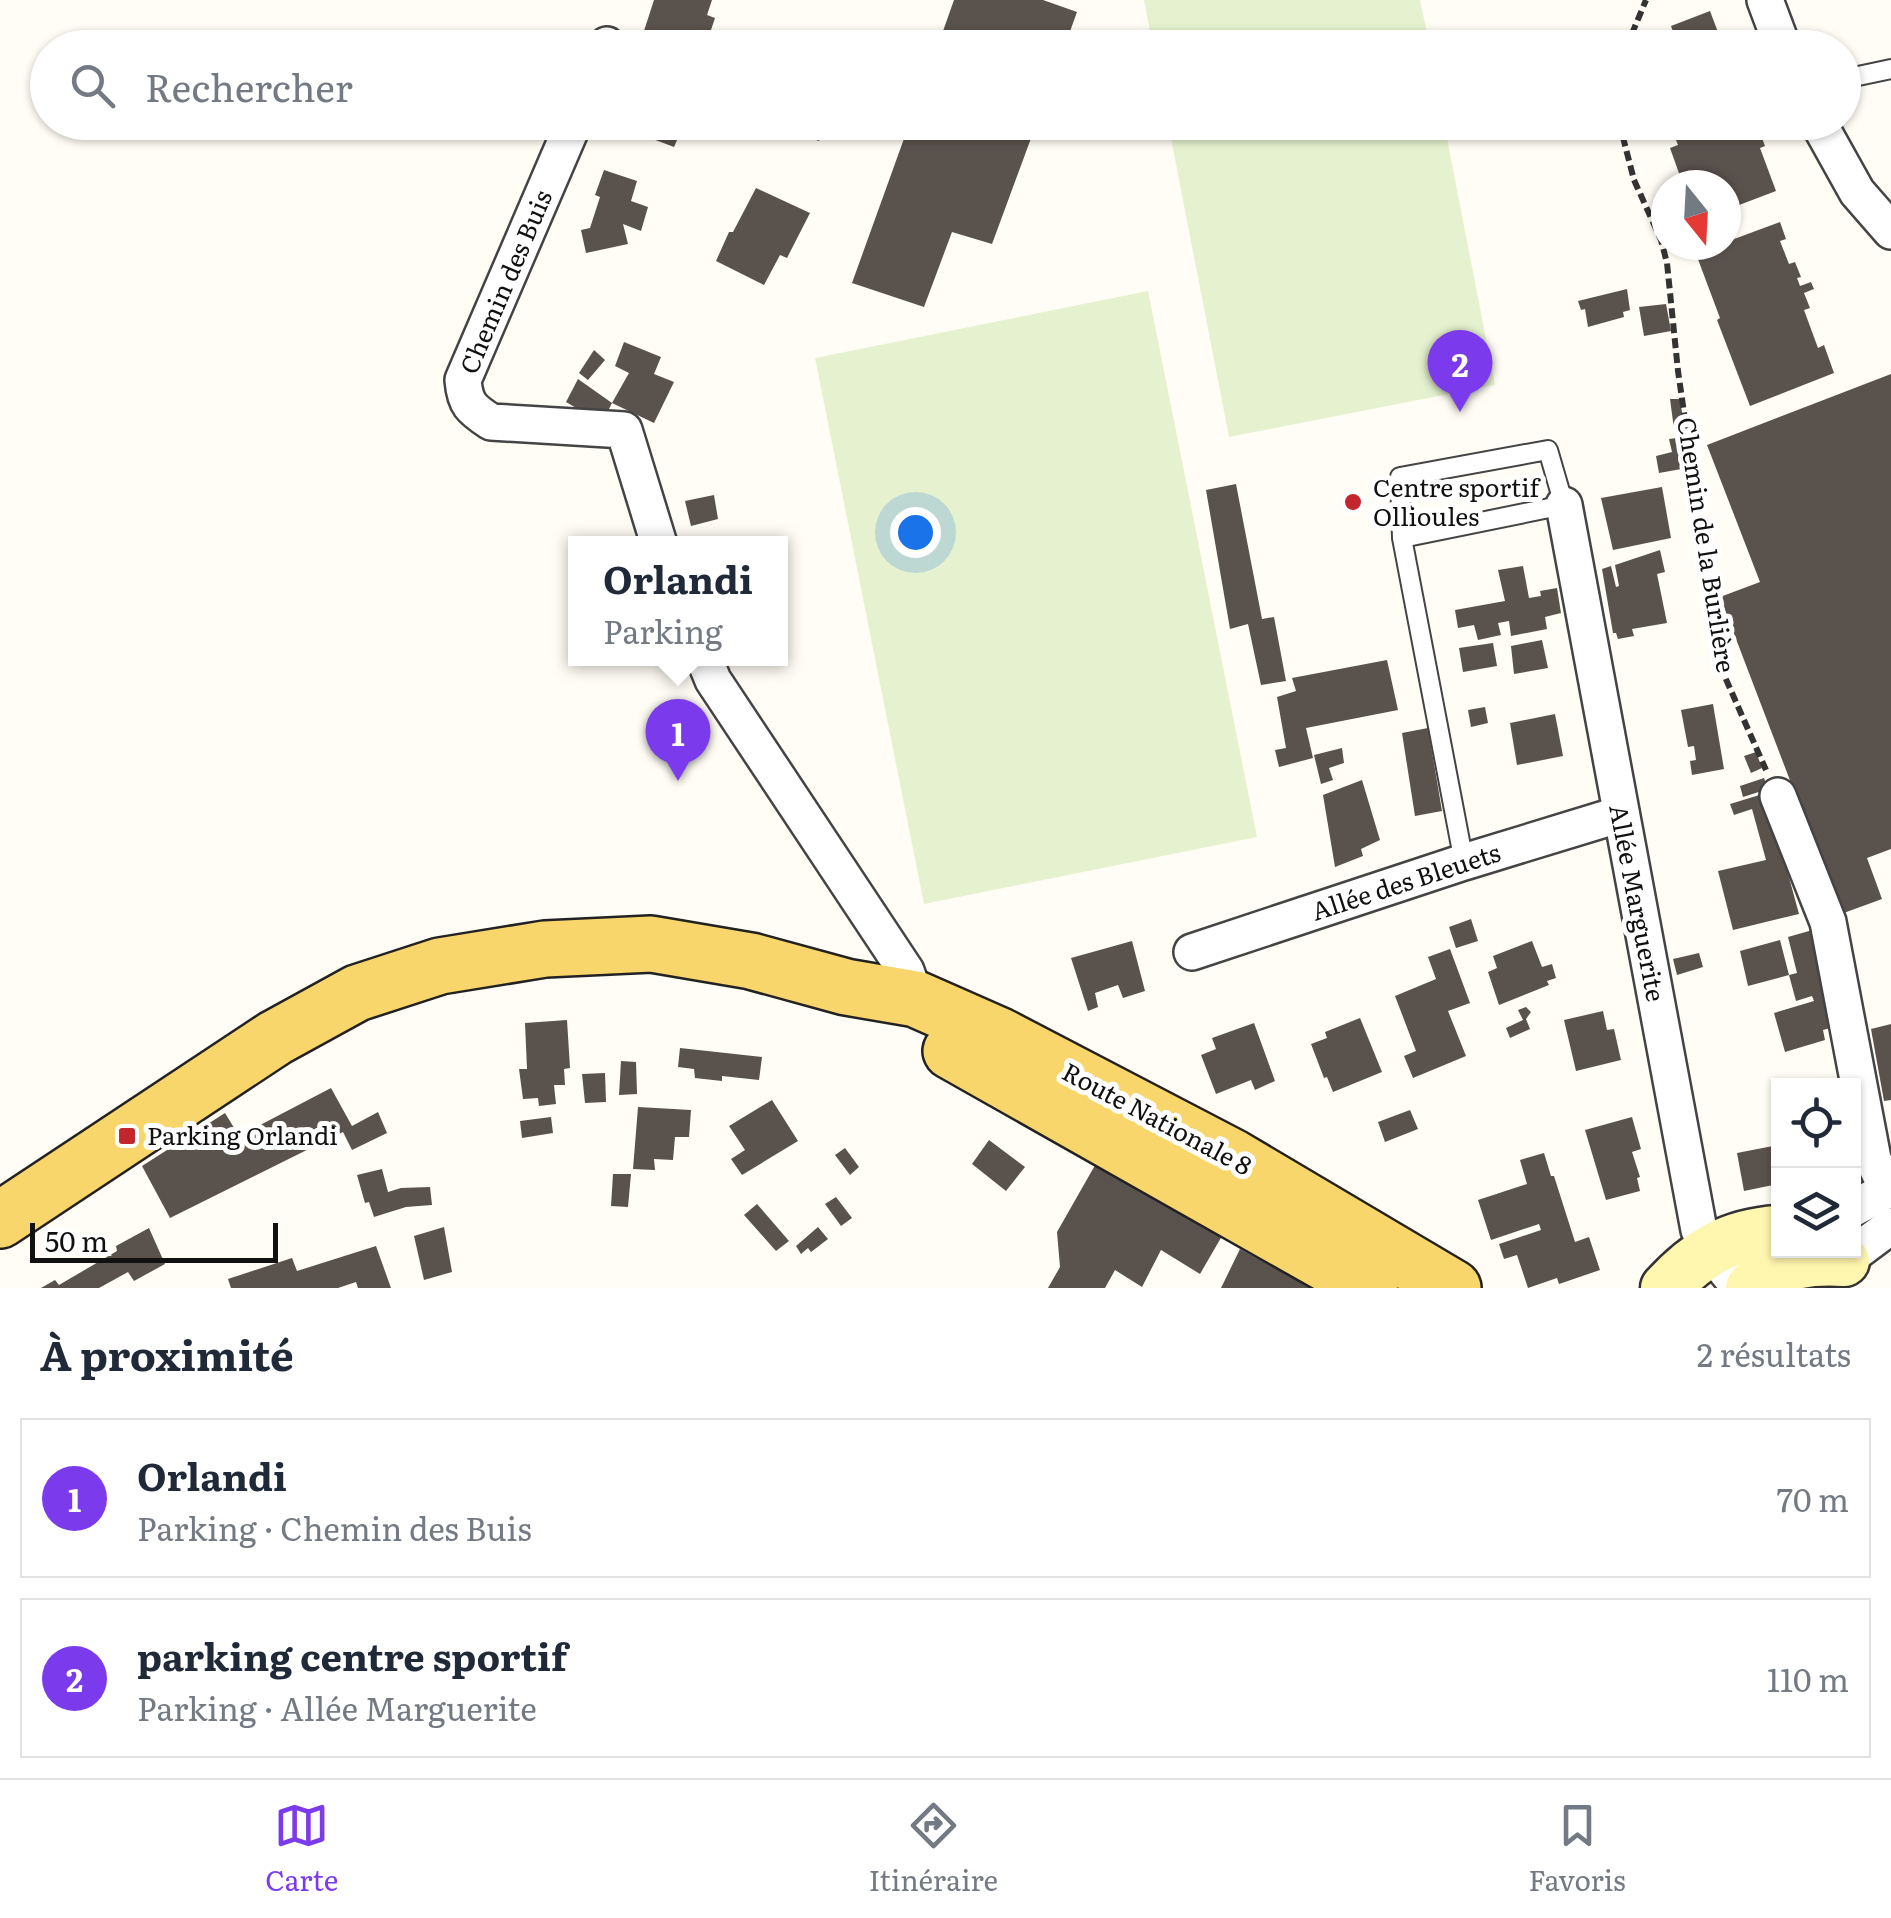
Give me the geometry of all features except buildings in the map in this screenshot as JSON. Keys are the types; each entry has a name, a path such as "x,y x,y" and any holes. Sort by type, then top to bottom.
{"main road":[{"name":"Route Nationale 8","path":"0,1220 275,1038 357,994 440,966 546,949 651,944 750,961 916,999 1000,1036 1232,1156 1453,1288"},
{"name":"Route Nationale 8","path":"846,986 912,1030 1370,1288"}],"street":[{"path":"1765,0 1776,30"},
{"name":"Chemin des Buis","path":"566,140 464,380 465,399 491,422 624,430 657,536"},
{"path":"1828,140 1857,192 1891,230"},
{"name":"Allée Marguerite","path":"1564,505 1700,1230 1741,1240 1740,1288"},
{"path":"708,666 724,696 906,971 916,999"},
{"path":"1778,796 1828,922 1872,1159 1889,1189 1861,1204"},
{"name":"Allée des Bleuets","path":"1192,952 1621,814"},
{"path":"1666,1288 1683,1269 1741,1240 1750,1216 1771,1208"},
{"path":"1750,1288 1768,1274 1789,1266 1820,1260 1848,1266 1891,1226"}],"lane":[{"path":"1861,76 1891,70"},
{"path":"1402,538 1564,505 1548,450 1400,477 1402,538 1464,862"}],"path":[{"path":"1634,30 1646,0"},
{"name":"Chemin de la Burlière","path":"1624,140 1634,180 1667,263 1678,371 1722,668 1778,796"}],"green space":[{"path":"1144,0 1420,0 1426,30 1150,30"},
{"path":"1171,140 1447,140 1495,385 1229,437"},
{"path":"1148,291 1257,837 924,904 815,358"}],"place":[{"name":"parking centre sportif","path":"1460,412"},
{"name":"Centre sportif Ollioules","path":"1353,502"},
{"name":"Orlandi","path":"678,781"},
{"name":"Parking Orlandi","path":"127,1136"}]}
